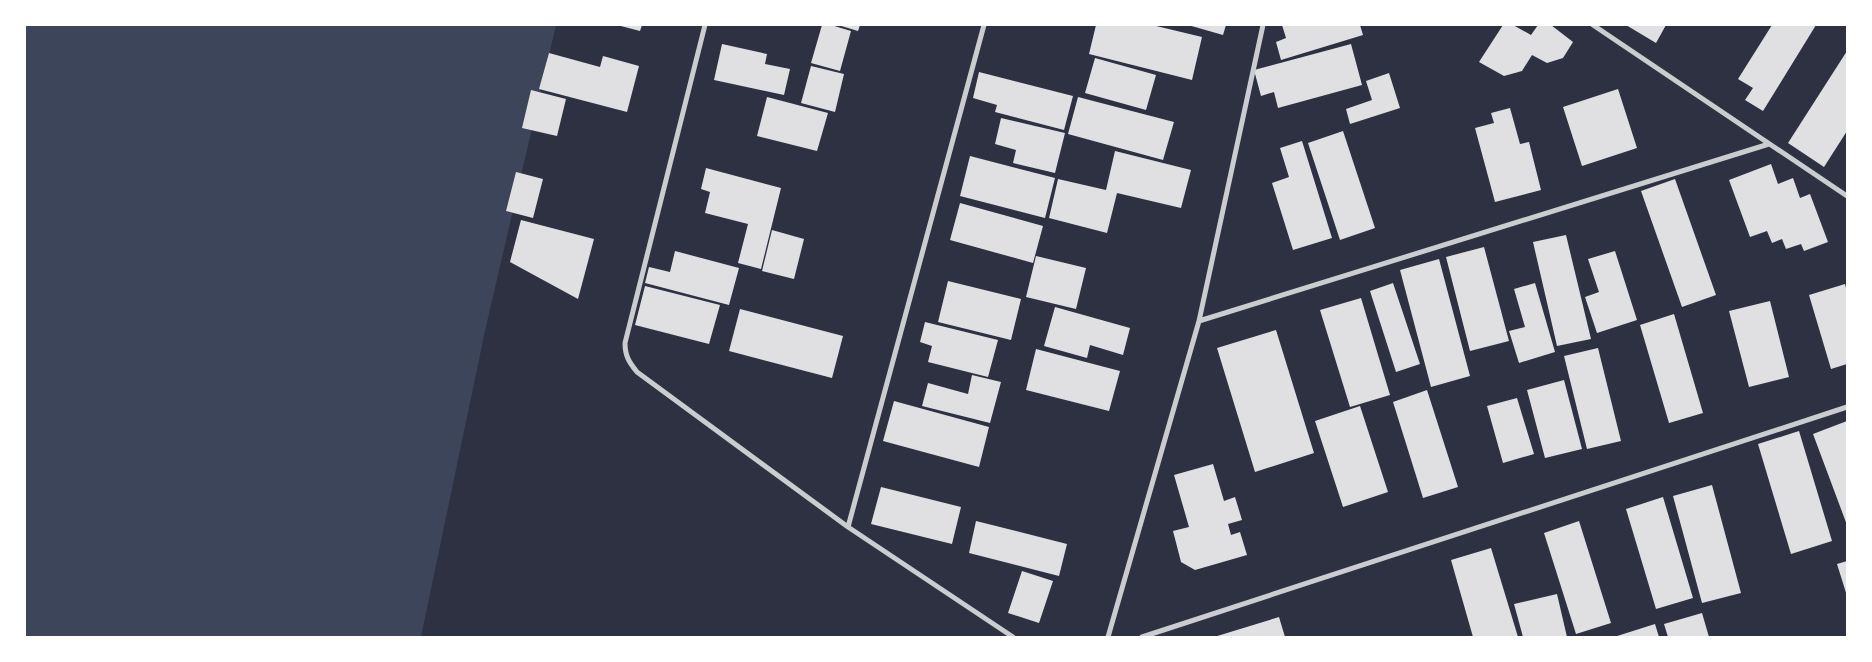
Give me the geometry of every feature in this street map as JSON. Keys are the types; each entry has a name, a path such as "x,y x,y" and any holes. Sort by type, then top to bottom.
{"street":[{"path":"705,25 625,342 625,353 629,363 637,372 848,527 1013,637"},
{"path":"848,527 984,25"},
{"path":"1108,637 1199,321 1263,25"},
{"path":"1593,25 1847,196"},
{"path":"1199,321 1770,144"},
{"path":"1142,637 1847,407"}],"shaded area":[{"path":"25,25 556,25 485,331 421,637 25,637"}],"building":[{"path":"617,25 642,25 640,31"},
{"path":"822,25 831,25 851,31 840,71 811,63"},
{"path":"838,25 860,25 858,31"},
{"path":"1096,25 1152,25 1202,37 1192,80 1089,54"},
{"path":"1188,25 1226,25 1223,35"},
{"path":"1282,25 1360,25 1363,35 1281,60 1276,42 1286,38"},
{"path":"1503,25 1513,25 1531,35 1538,25 1551,25 1573,42 1563,58 1547,63 1532,55 1522,71 1504,76 1479,62"},
{"path":"1626,25 1666,25 1656,43"},
{"path":"1772,25 1816,25 1763,111 1745,100 1753,88 1738,79"},
{"path":"722,44 767,54 765,64 790,69 784,95 714,80"},
{"path":"1351,44 1362,85 1278,108 1274,92 1261,96 1254,70"},
{"path":"1847,51 1847,131 1824,167 1788,143"},
{"path":"549,53 600,67 603,56 639,66 627,112 539,89"},
{"path":"1095,58 1156,75 1146,110 1085,93"},
{"path":"811,66 844,74 835,112 801,103"},
{"path":"979,72 1073,96 1064,130 995,112 997,105 973,98"},
{"path":"1389,73 1400,108 1350,124 1346,109 1372,100 1366,81"},
{"path":"1618,89 1637,148 1582,166 1563,107"},
{"path":"531,90 566,99 557,136 522,128"},
{"path":"767,97 828,113 817,151 757,136"},
{"path":"1078,97 1174,122 1163,160 1068,134"},
{"path":"1510,108 1520,144 1529,142 1541,190 1495,202 1475,128 1494,123 1491,113"},
{"path":"1001,118 1065,133 1055,173 1013,163 1016,150 995,144"},
{"path":"1343,131 1375,228 1340,240 1308,143"},
{"path":"1302,141 1332,238 1293,250 1272,183 1289,177 1280,148"},
{"path":"1115,151 1191,170 1181,208 1117,193 1107,233 1049,218 1058,179 1106,190"},
{"path":"970,156 1055,178 1045,218 960,196"},
{"path":"1771,164 1778,184 1793,178 1800,198 1810,194 1828,242 1804,251 1801,244 1786,249 1782,239 1772,243 1767,231 1750,237 1729,180"},
{"path":"706,168 781,188 761,269 738,263 748,224 705,213 710,192 701,189"},
{"path":"516,172 543,179 533,218 506,211"},
{"path":"1675,179 1716,295 1682,307 1641,191"},
{"path":"960,203 1043,226 1033,263 950,240"},
{"path":"521,220 594,239 578,299 510,262"},
{"path":"772,230 804,239 794,279 762,271"},
{"path":"1566,235 1591,339 1557,346 1533,242"},
{"path":"1484,247 1509,341 1470,351 1446,257"},
{"path":"675,251 739,268 729,305 645,283 649,267 670,272"},
{"path":"1615,251 1637,320 1597,333 1585,297 1599,292 1588,259"},
{"path":"1036,256 1086,268 1076,309 1026,297"},
{"path":"1439,259 1470,376 1431,387 1400,270"},
{"path":"948,281 1021,299 1011,340 938,322"},
{"path":"1393,283 1420,364 1396,372 1370,291"},
{"path":"1535,283 1555,352 1519,363 1509,331 1525,327 1514,289"},
{"path":"1845,284 1847,292 1847,364 1831,369 1809,295"},
{"path":"645,286 720,305 709,344 635,325"},
{"path":"1361,298 1390,395 1350,407 1320,310"},
{"path":"1770,301 1789,377 1749,387 1729,311"},
{"path":"1055,307 1130,328 1123,355 1090,345 1087,358 1044,346"},
{"path":"740,309 843,336 832,378 729,351"},
{"path":"1674,314 1703,413 1669,423 1640,325"},
{"path":"925,322 998,340 988,377 928,362 932,346 920,342"},
{"path":"1276,330 1314,453 1255,472 1217,348"},
{"path":"1598,348 1621,441 1587,449 1564,356"},
{"path":"1036,349 1120,371 1109,411 1026,390"},
{"path":"972,375 1001,382 990,423 922,406 928,383 968,394"},
{"path":"1564,380 1582,449 1545,458 1527,390"},
{"path":"1427,390 1458,487 1423,498 1393,402"},
{"path":"1517,398 1534,454 1503,463 1487,406"},
{"path":"894,401 989,427 979,467 883,441"},
{"path":"1360,406 1388,492 1343,507 1315,421"},
{"path":"1847,421 1847,525 1813,434"},
{"path":"1799,431 1832,541 1791,554 1758,444"},
{"path":"1213,464 1224,501 1235,497 1242,520 1228,524 1231,535 1240,532 1247,555 1195,570 1181,562 1173,531 1189,527 1174,475"},
{"path":"1712,485 1741,593 1702,603 1673,496"},
{"path":"881,487 961,507 952,544 871,524"},
{"path":"1663,497 1693,598 1656,609 1626,509"},
{"path":"976,521 1067,544 1059,576 969,553"},
{"path":"1579,521 1611,623 1576,634 1544,533"},
{"path":"1491,548 1518,637 1473,637 1451,560"},
{"path":"1847,561 1847,596 1837,564"},
{"path":"1022,571 1053,581 1039,623 1008,613"},
{"path":"1557,594 1567,637 1523,637 1514,604"},
{"path":"1702,613 1709,637 1668,637 1664,624"},
{"path":"1279,617 1285,637 1214,637"},
{"path":"1655,624 1659,637 1614,637"}]}
